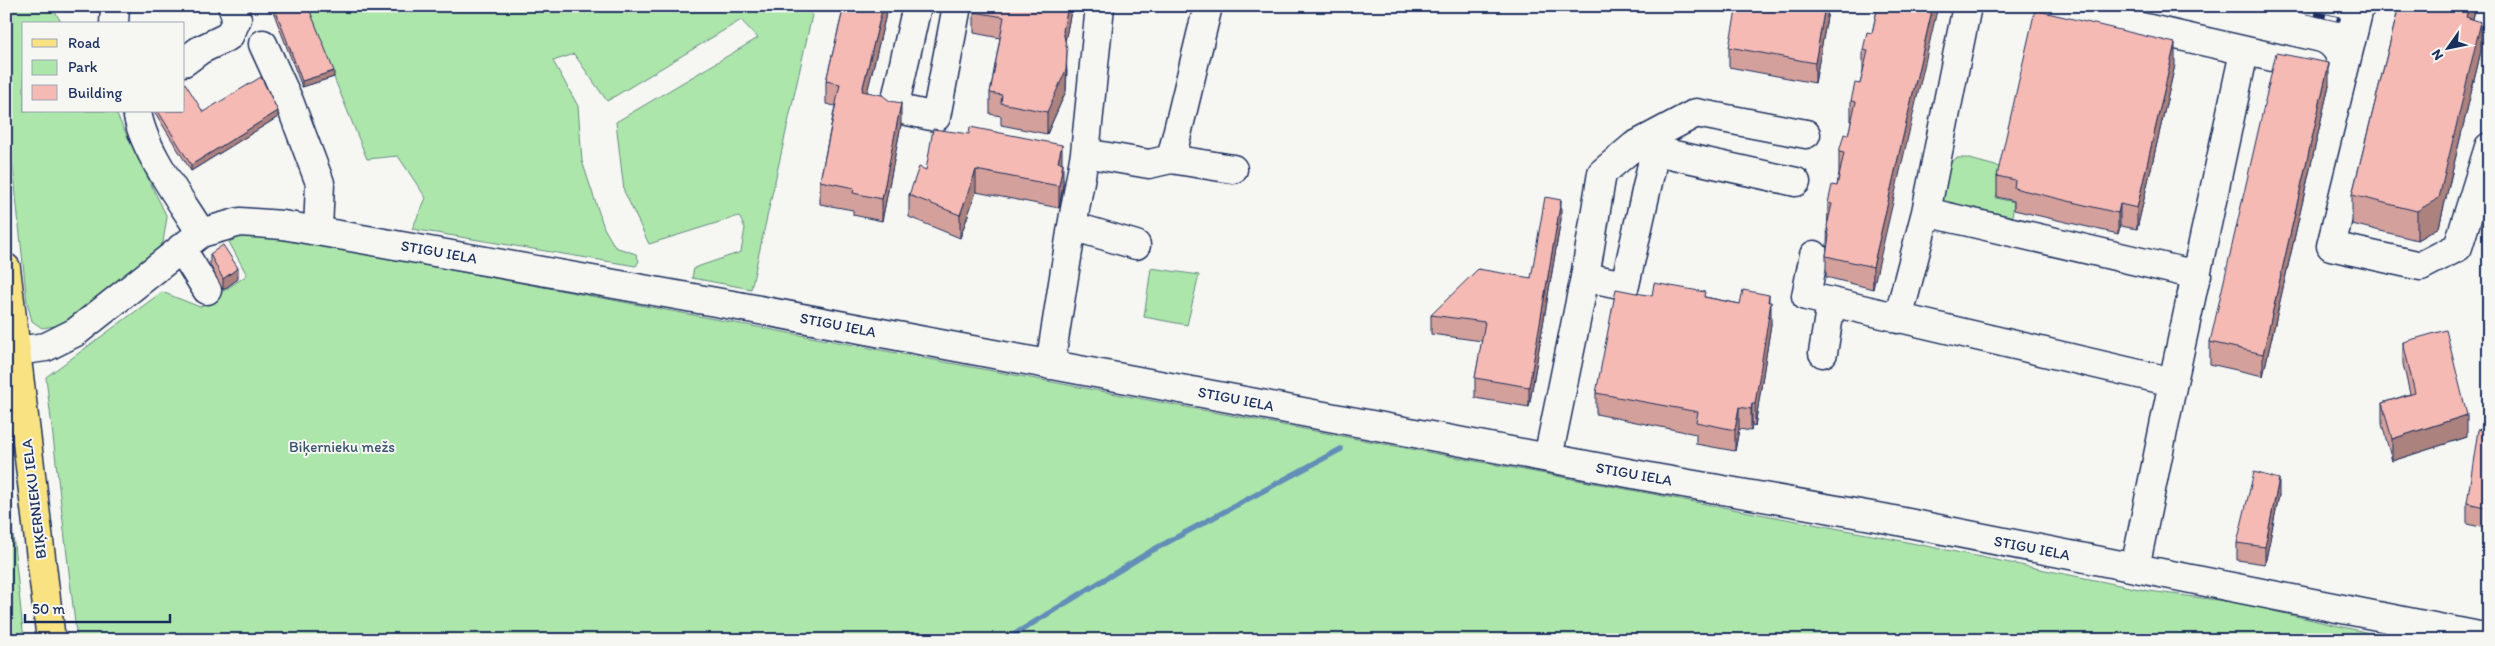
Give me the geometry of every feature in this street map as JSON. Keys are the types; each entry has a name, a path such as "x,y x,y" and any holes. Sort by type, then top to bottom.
{"main road":[{"name":"BIĶERNIEKU IELA","path":"6,268 51,640"}],"street":[{"path":"114,22 115,6"},
{"path":"185,61 200,50 229,36 236,19 232,6"},
{"path":"917,6 894,108 936,117 958,6"},
{"path":"1050,365 1085,153 1100,6"},
{"path":"1171,159 1207,6"},
{"path":"1898,319 1926,212 1967,6"},
{"path":"2049,6 2323,69"},
{"path":"2390,6 2331,246 2421,266 2458,247 2489,147"},
{"path":"263,44 290,101 320,183 318,230"},
{"path":"2135,568 2244,52"},
{"path":"137,112 139,124 191,240 207,290"},
{"path":"1548,458 1585,277 1602,173 1645,149 1696,113 1806,134"},
{"path":"1645,149 1796,182"},
{"path":"1585,277 1625,285 1645,149"},
{"path":"1085,153 1149,164 1171,159 1233,169"},
{"path":"1926,212 2112,247 2197,275"},
{"name":"STIGU IELA","path":"16,351 46,347 76,332 191,240 240,222 318,230 1548,458 1883,518 2489,638"},
{"path":"1072,226 1136,245"},
{"path":"1814,255 1806,296 2173,382"},
{"path":"1823,353 1831,303"}],"green space":[{"path":"6,6 52,6 61,22 22,22 22,112 115,112 167,217 163,242 152,258 77,318 61,325 42,328 32,321 27,302 6,100"},
{"path":"305,6 814,6 751,289 692,278 694,268 741,252 745,228 739,216 649,244 624,191 616,122 758,38 741,20 607,101 574,54 553,61 578,106 582,161 604,228 615,247 636,254 639,261 636,266 412,229 426,198 398,156 367,159"},
{"path":"1957,158 1966,158 2003,168 1996,198 2014,202 2011,226 1950,212 1939,198 1949,163"},
{"name":"Biķernieku mežs","path":"248,232 1872,535 2149,591 2262,606 2269,610 2400,640 77,640 46,377 162,292 200,307 247,275 229,242"},
{"path":"1151,268 1199,275 1187,325 1144,317"},
{"path":"6,468 24,640 6,640"}],"building":[{"path":"274,6 308,6 334,71 302,81"},
{"path":"844,6 883,6 862,91 882,95 890,101 901,103 882,199 853,193 854,188 820,181 840,84 826,81"},
{"path":"975,6 1068,6 1063,31 1067,50 1066,70 1047,112 1001,103 1002,95 990,93 1004,17 974,12"},
{"path":"1737,6 1773,11 1773,6 1825,6 1815,63 1729,47"},
{"path":"1878,6 1933,6 1873,267 1826,256 1829,236 1827,226 1832,204 1828,203 1832,185 1837,186 1844,153 1839,152 1844,134 1848,135 1856,102 1851,101 1855,83 1860,84 1868,51 1863,50 1867,32 1872,33"},
{"path":"2399,6 2469,6 2466,17 2481,22 2439,198 2417,211 2352,195"},
{"path":"2035,10 2175,43 2137,208 2120,204 2118,213 2014,188 2015,180 1997,176"},
{"path":"2276,53 2329,63 2263,354 2210,342"},
{"path":"261,77 278,111 191,165 159,112 185,112 185,83 203,112"},
{"path":"970,127 1062,145 1058,162 1063,163 1059,186 976,170 960,215 909,195 919,167 926,170 933,129 969,134"},
{"path":"1545,197 1561,200 1529,387 1475,378 1485,322 1431,315 1478,269 1531,278"},
{"path":"223,245 238,268 223,279 210,254"},
{"path":"1654,283 1705,292 1704,297 1740,304 1743,290 1769,295 1768,302 1771,302 1755,404 1752,404 1751,409 1739,407 1735,430 1696,422 1698,412 1596,393 1616,289 1652,296"},
{"path":"2446,330 2467,415 2392,439 2382,403 2415,393 2403,342"},
{"path":"2489,427 2489,508 2467,503 2478,430"},
{"path":"2254,472 2279,479 2265,547 2237,543"}],"waterway":[{"path":"1005,640 1151,551 1341,449"}],"railway":[{"path":"2283,6 2338,19"}]}
